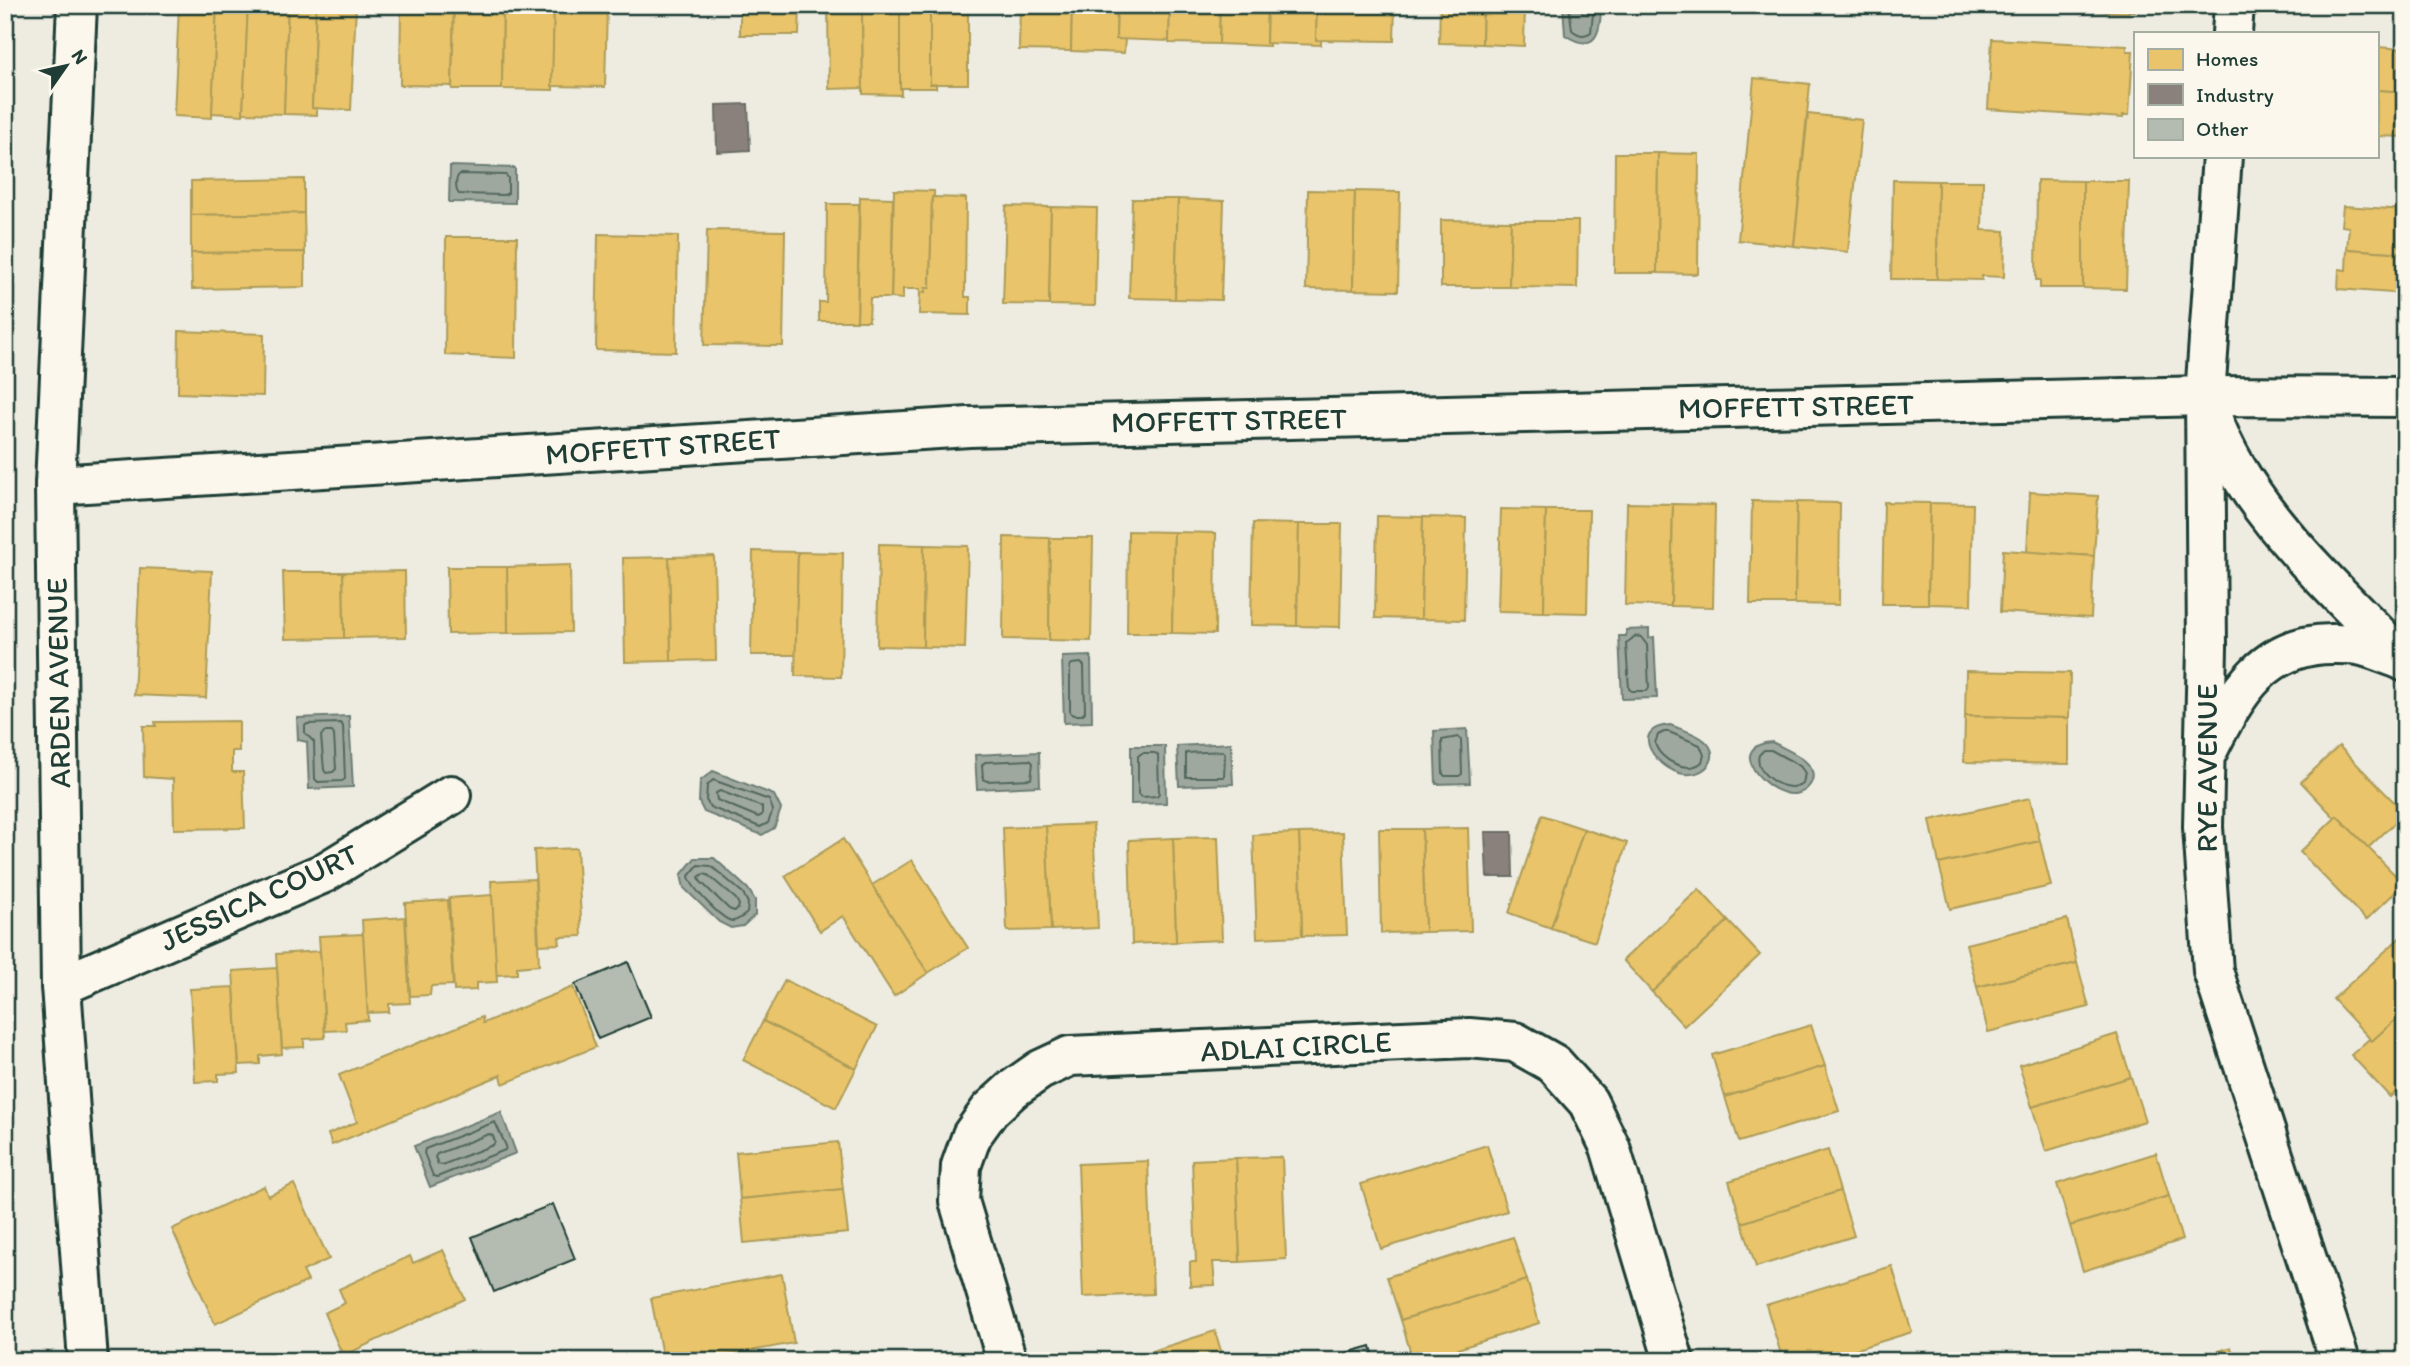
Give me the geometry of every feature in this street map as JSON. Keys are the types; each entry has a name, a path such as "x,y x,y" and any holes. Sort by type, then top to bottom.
{"street":[{"name":"ARDEN AVENUE","path":"76,5 55,485 61,986 88,1361"},
{"path":"2232,32 2234,5"},
{"name":"RYE AVENUE","path":"2222,158 2205,396 2207,647 2203,827 2213,971 2340,1361"},
{"name":"MOFFETT STREET","path":"55,485 969,427 2205,396 2405,397"},
{"path":"2205,396 2215,425 2238,472 2264,513 2403,661"},
{"path":"2204,758 2238,695 2255,674 2277,657 2298,648 2323,643 2358,645 2403,661"},
{"name":"JESSICA COURT","path":"61,986 324,873 451,795"},
{"name":"ADLAI CIRCLE","path":"1007,1361 959,1201 961,1166 972,1135 990,1110 1040,1070 1070,1056 1469,1038 1515,1042 1554,1063 1588,1102 1610,1147 1674,1361"}],"water":[{"path":"1563,5 1601,5 1600,24 1595,38 1584,43 1565,35"},
{"path":"450,166 515,168 515,203 449,202"},
{"path":"1649,629 1649,638 1654,637 1657,698 1622,699 1619,636 1626,636 1626,630"},
{"path":"1091,656 1092,722 1064,723 1062,657"},
{"path":"349,716 353,787 309,789 307,742 298,740 297,718"},
{"path":"1670,725 1705,741 1712,753 1709,765 1698,772 1684,774 1674,771 1656,758 1648,741 1650,733"},
{"path":"1467,729 1470,783 1436,784 1434,731"},
{"path":"1772,742 1798,756 1811,768 1812,780 1805,790 1785,793 1766,783 1758,775 1750,758 1752,751 1759,745"},
{"path":"1231,743 1233,784 1179,786 1177,746"},
{"path":"1131,746 1165,746 1166,803 1131,804"},
{"path":"1039,752 1040,786 977,789 975,755"},
{"path":"713,771 774,795 781,809 774,828 762,835 704,812 699,802 700,781"},
{"path":"695,858 714,858 748,889 755,900 755,915 743,926 731,928 719,922 684,888 681,875"},
{"path":"501,1112 516,1153 430,1187 414,1146"}],"building: Homes":[{"path":"179,5 217,5 212,118 174,116"},
{"path":"217,5 248,7 243,115 212,113"},
{"path":"248,5 288,5 284,114 243,113"},
{"path":"288,5 316,6 312,108 317,109 317,115 284,114"},
{"path":"316,5 356,5 351,110 312,108"},
{"path":"401,5 454,5 452,86 400,85"},
{"path":"454,5 503,5 502,89 452,89"},
{"path":"503,5 554,5 553,90 502,89"},
{"path":"554,5 607,5 605,87 552,86"},
{"path":"740,5 800,5 799,35 740,35"},
{"path":"828,5 862,5 863,88 829,89"},
{"path":"862,5 900,5 901,95 863,94"},
{"path":"900,5 930,5 930,84 936,84 936,88 900,88"},
{"path":"930,5 968,5 968,84 930,84"},
{"path":"1020,5 1072,5 1071,51 1019,50"},
{"path":"1072,5 1117,5 1116,39 1125,39 1124,53 1071,51"},
{"path":"1117,5 1170,5 1169,41 1116,39"},
{"path":"1170,5 1220,5 1219,44 1169,43"},
{"path":"1220,5 1267,5 1266,43 1269,43 1269,46 1219,44"},
{"path":"1267,5 1317,5 1316,40 1321,40 1321,45 1266,43"},
{"path":"1317,5 1395,5 1394,41 1316,40"},
{"path":"1440,5 1483,5 1482,44 1439,43"},
{"path":"1483,5 1525,5 1524,46 1482,44"},
{"path":"1993,5 2135,5 2135,11 2128,13"},
{"path":"1992,39 2127,46 2127,51 2133,51 2129,115 2123,115 2123,118 1988,109"},
{"path":"2378,47 2405,49 2405,92 2378,90"},
{"path":"1754,78 1810,84 1794,246 1738,240"},
{"path":"2378,90 2405,92 2405,137 2378,136"},
{"path":"1808,114 1862,120 1848,252 1794,246"},
{"path":"1615,153 1658,153 1657,273 1614,273"},
{"path":"1658,153 1699,154 1698,274 1657,273"},
{"path":"304,179 304,213 191,215 191,181"},
{"path":"1893,180 1938,181 1937,279 1891,279"},
{"path":"2037,180 2083,181 2083,288 2040,288 2040,280 2036,280"},
{"path":"1938,181 1983,181 1982,230 2005,231 2004,277 1982,276 1982,280 1937,279"},
{"path":"2083,181 2129,181 2126,289 2083,288"},
{"path":"894,190 934,191 930,288 925,288 925,293 920,292 920,289 903,289 903,299 891,298"},
{"path":"1308,190 1355,191 1353,290 1306,289"},
{"path":"1355,191 1400,192 1398,291 1353,290"},
{"path":"860,197 893,198 891,298 870,298 869,321 857,321"},
{"path":"932,197 966,198 965,297 970,297 970,315 919,314 920,292 925,293 925,288 930,288"},
{"path":"1132,199 1178,199 1175,299 1129,298"},
{"path":"1178,199 1224,201 1221,300 1175,299"},
{"path":"827,204 859,204 857,321 819,321 819,302 826,302"},
{"path":"1006,206 1051,207 1049,305 1003,304"},
{"path":"2343,206 2405,210 2405,253 2347,249 2349,227 2341,226"},
{"path":"1051,207 1097,208 1095,306 1049,305"},
{"path":"304,213 305,252 191,253 191,215"},
{"path":"1441,220 1511,221 1509,287 1441,287"},
{"path":"1511,221 1578,221 1577,288 1509,287"},
{"path":"707,230 785,231 783,346 704,345"},
{"path":"598,234 678,236 676,352 596,350"},
{"path":"446,237 517,237 516,358 445,355"},
{"path":"2347,249 2405,253 2405,294 2338,289 2339,269 2346,270"},
{"path":"305,252 305,287 192,289 191,253"},
{"path":"179,331 264,334 263,396 178,393"},
{"path":"2030,492 2098,496 2094,556 2027,552"},
{"path":"1752,501 1797,502 1795,604 1750,604"},
{"path":"1797,502 1840,503 1839,605 1795,604"},
{"path":"1884,502 1930,503 1928,604 1882,604"},
{"path":"1627,503 1673,504 1671,606 1625,605"},
{"path":"1930,503 1973,504 1971,605 1928,604"},
{"path":"1673,504 1715,505 1713,607 1671,606"},
{"path":"1501,509 1546,510 1544,612 1498,611"},
{"path":"1546,510 1589,510 1587,613 1544,612"},
{"path":"1377,516 1423,517 1421,619 1375,618"},
{"path":"1423,517 1466,518 1464,620 1421,619"},
{"path":"1253,523 1299,524 1297,626 1251,625"},
{"path":"1299,524 1342,524 1340,627 1297,626"},
{"path":"1128,531 1174,532 1172,633 1127,633"},
{"path":"1174,532 1216,533 1215,634 1172,633"},
{"path":"1004,537 1050,538 1049,640 1003,639"},
{"path":"1050,538 1093,538 1091,641 1049,640"},
{"path":"879,544 924,545 923,647 877,646"},
{"path":"924,545 968,546 965,648 923,647"},
{"path":"2003,550 2094,556 2091,618 2000,612"},
{"path":"753,551 798,552 796,655 751,655"},
{"path":"798,552 843,553 841,677 795,676"},
{"path":"714,556 716,660 671,661 669,557"},
{"path":"669,557 671,661 625,662 623,558"},
{"path":"570,565 571,632 508,633 507,567"},
{"path":"447,567 507,567 508,633 448,634"},
{"path":"140,568 212,571 206,698 134,695"},
{"path":"405,571 406,637 344,638 343,572"},
{"path":"283,572 343,572 344,638 285,639"},
{"path":"1966,671 2070,673 2069,718 1965,716"},
{"path":"1965,716 2069,718 2069,764 1964,762"},
{"path":"239,721 239,751 232,751 232,772 243,772 245,828 174,829 173,779 144,777 143,726 156,726 155,722"},
{"path":"2339,746 2405,813 2368,848 2301,782"},
{"path":"2030,798 2040,841 1939,864 1930,820"},
{"path":"1542,815 1584,829 1551,928 1509,913"},
{"path":"2337,816 2404,884 2366,920 2300,852"},
{"path":"1093,824 1098,928 1051,930 1046,826"},
{"path":"1046,826 1051,930 1007,931 1003,828"},
{"path":"1468,828 1471,931 1425,932 1422,829"},
{"path":"1379,829 1422,829 1425,932 1381,933"},
{"path":"1584,829 1627,843 1595,942 1551,928"},
{"path":"1343,832 1347,935 1302,936 1299,833"},
{"path":"1299,833 1302,936 1257,938 1253,835"},
{"path":"1218,837 1222,940 1176,942 1173,838"},
{"path":"1173,838 1176,942 1132,944 1129,840"},
{"path":"843,839 928,973 894,996 843,916 820,931 785,876"},
{"path":"2040,841 2051,886 1950,909 1939,864"},
{"path":"577,848 582,936 559,937 560,944 539,945 534,850"},
{"path":"912,860 968,948 928,973 872,885"},
{"path":"535,879 539,965 517,967 517,974 496,975 491,881"},
{"path":"1699,889 1728,921 1652,992 1623,960"},
{"path":"492,895 497,982 476,983 476,990 454,991 449,898"},
{"path":"448,900 453,985 431,986 430,995 410,996 405,903"},
{"path":"405,917 410,1003 389,1004 389,1012 367,1013 362,920"},
{"path":"2067,919 2077,963 1977,987 1966,944"},
{"path":"1728,921 1760,955 1684,1026 1652,992"},
{"path":"2405,933 2405,1011 2372,1041 2333,999"},
{"path":"363,934 368,1020 345,1022 346,1030 325,1031 319,936"},
{"path":"320,951 325,1038 304,1039 304,1047 282,1048 276,954"},
{"path":"2077,963 2089,1007 1988,1032 1977,987"},
{"path":"277,968 282,1054 260,1056 260,1064 239,1065 233,971"},
{"path":"785,980 877,1027 856,1069 763,1021"},
{"path":"234,987 239,1073 218,1074 218,1081 195,1082 190,989"},
{"path":"573,987 596,1047 503,1084 501,1075 332,1145 328,1134 357,1122 339,1075 482,1017 483,1023"},
{"path":"2405,1011 2405,1084 2390,1097 2351,1055 2369,1039 2372,1041"},
{"path":"763,1021 856,1069 836,1108 743,1060"},
{"path":"1811,1025 1825,1066 1725,1097 1712,1055"},
{"path":"2117,1034 2131,1077 2032,1107 2019,1065"},
{"path":"1825,1066 1839,1111 1739,1142 1725,1097"},
{"path":"2131,1077 2145,1121 2046,1151 2032,1107"},
{"path":"838,1142 843,1189 740,1199 736,1152"},
{"path":"1487,1145 1507,1211 1381,1249 1361,1184"},
{"path":"1828,1150 1840,1191 1742,1223 1729,1181"},
{"path":"2156,1153 2169,1196 2070,1226 2057,1184"},
{"path":"1282,1157 1286,1259 1240,1262 1236,1158"},
{"path":"1236,1158 1240,1262 1213,1262 1215,1285 1190,1286 1190,1262 1196,1262 1192,1160"},
{"path":"1148,1161 1153,1294 1083,1297 1078,1164"},
{"path":"294,1184 329,1259 303,1271 308,1281 215,1324 172,1229 264,1186 268,1196"},
{"path":"843,1189 848,1233 744,1243 740,1199"},
{"path":"1840,1191 1854,1236 1756,1267 1742,1223"},
{"path":"2169,1196 2182,1240 2083,1271 2070,1226"},
{"path":"1513,1237 1527,1280 1401,1320 1387,1277"},
{"path":"443,1250 465,1299 343,1356 324,1313 345,1303 339,1289 410,1256 413,1263"},
{"path":"1892,1266 1912,1332 1817,1361 1783,1361 1766,1305"},
{"path":"782,1274 794,1343 697,1361 663,1361 651,1298"},
{"path":"1527,1280 1539,1323 1413,1361 1401,1320"},
{"path":"1215,1331 1224,1361 1121,1361"},
{"path":"2231,1347 2235,1361 2189,1361"}],"building: Industry":[{"path":"748,104 750,150 717,152 716,105"},
{"path":"1485,832 1512,832 1513,877 1487,877"}],"building: Other":[{"path":"628,962 651,1017 598,1039 575,984"},
{"path":"553,1204 575,1259 494,1292 472,1237"},
{"path":"1371,1346 1375,1361 1341,1361 1339,1355"}]}
